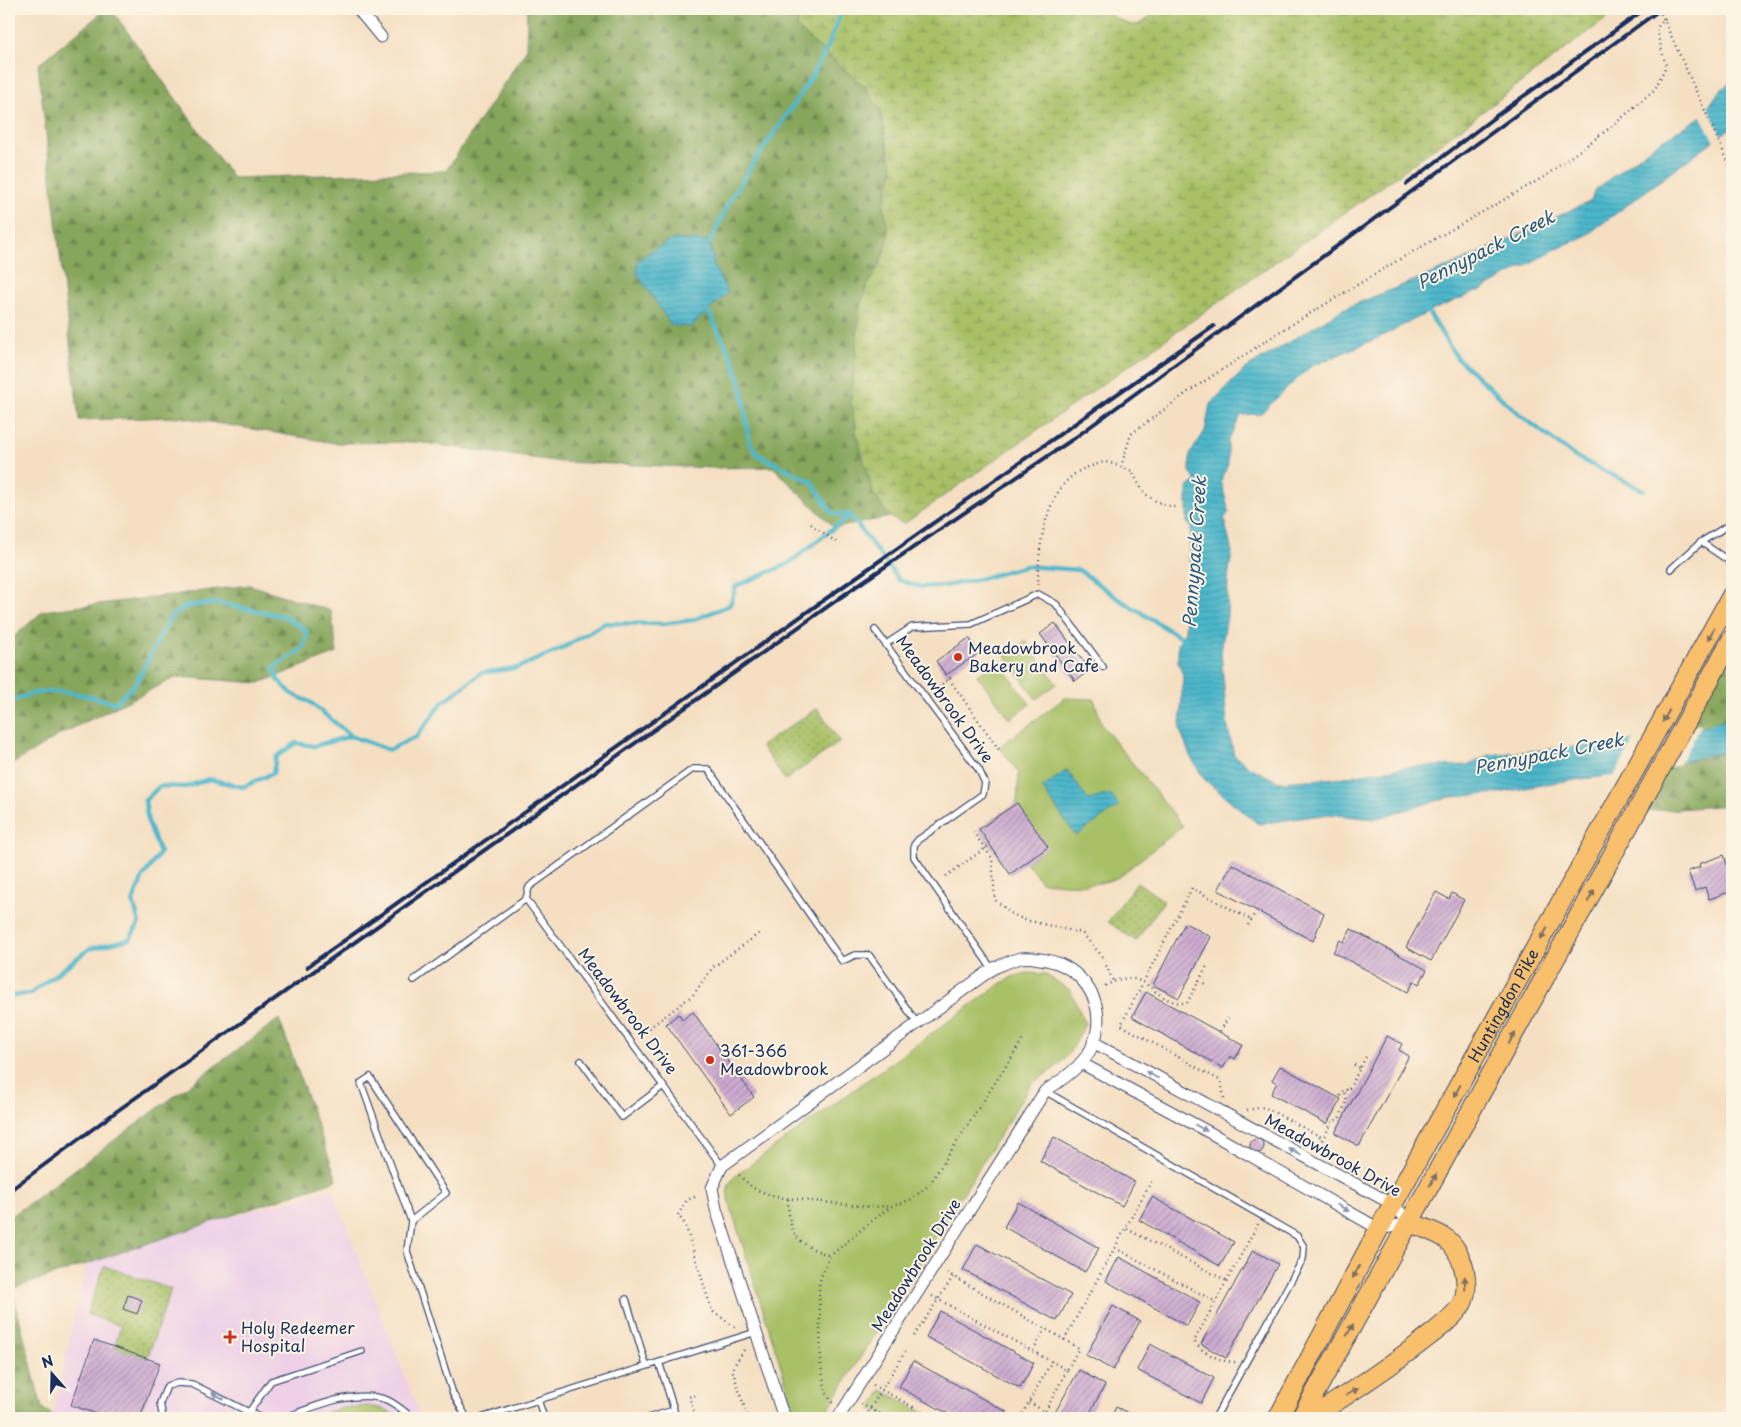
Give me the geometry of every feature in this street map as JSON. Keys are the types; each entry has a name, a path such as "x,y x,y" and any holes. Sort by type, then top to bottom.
{"main road":[{"name":"Huntingdon Pike","path":"1278,1418 1380,1229 1690,674 1732,595"},
{"name":"Huntingdon Pike","path":"1301,1418 1732,639"},
{"path":"1311,1418 1357,1390 1408,1352 1451,1316 1463,1302 1465,1293 1464,1272 1455,1248 1446,1238 1410,1223"}],"street":[{"path":"358,9 381,37"},
{"name":"Meadowbrook Drive","path":"722,1166 992,968 1022,957 1054,960 1074,970 1090,989 1097,1009 1097,1032 1081,1063 1065,1078 1045,1090 838,1418"},
{"name":"Meadowbrook Drive","path":"1093,1042 1394,1204 1410,1223"},
{"path":"1081,1063 1216,1136 1380,1229 1410,1223"},
{"path":"722,1166 712,1188 713,1199 781,1409 786,1418"}],"lane":[{"path":"1671,569 1701,542 1732,523"},
{"path":"1701,542 1729,561 1732,570"},
{"path":"886,644 912,627 971,624 1038,594 1056,604 1103,667"},
{"name":"Meadowbrook Drive","path":"875,630 979,770 985,783 983,794 918,840 913,851 914,857 992,968"},
{"path":"414,980 526,899 529,887 693,769 708,769 842,961 855,955 869,955 917,1023"},
{"name":"Meadowbrook Drive","path":"526,899 722,1166"},
{"path":"582,1061 622,1117 663,1086"},
{"path":"411,1221 446,1194 370,1077 361,1083 411,1221 407,1251 453,1394 468,1418"},
{"path":"1045,1090 1297,1236 1304,1246 1303,1259 1215,1418"},
{"path":"626,1299 646,1366"},
{"path":"481,1418 756,1332"},
{"path":"249,1412 271,1381 362,1352"},
{"path":"648,1418 674,1410 659,1362"},
{"path":"163,1418 160,1403 167,1386 178,1383 192,1384 261,1418"},
{"path":"284,1418 352,1397 371,1397 387,1400 413,1418"},
{"path":"538,1400 544,1418"}],"path":[{"path":"1659,9 1665,18 1694,90 1732,171"},
{"path":"1121,468 1131,434 1188,392 1289,326 1544,177 1615,124 1655,89 1666,66 1656,29 1665,18"},
{"path":"1038,585 1038,554 1048,515 1063,484 1081,469 1106,462 1132,471 1143,493 1163,504 1178,508"},
{"path":"811,524 836,542"},
{"path":"934,690 952,677"},
{"path":"949,679 1000,751"},
{"path":"973,832 992,858 996,900 1012,914 1025,920 1082,933 1102,956 1113,981"},
{"path":"946,876 990,845"},
{"path":"1224,1100 1221,1081 1120,1025 1192,888 1251,920"},
{"path":"1248,925 1255,913"},
{"path":"649,1028 693,995 712,967 761,932"},
{"path":"1105,986 1113,981 1132,978 1143,981 1152,990 1177,1004 1187,1003 1208,964"},
{"path":"1199,981 1205,984"},
{"path":"1220,1031 1228,1018"},
{"path":"739,1175 762,1193 788,1199 870,1207 892,1206 910,1200 929,1185 1024,1038"},
{"path":"1344,1089 1348,1091 1367,1055"},
{"path":"1354,1065 1360,1068"},
{"path":"1340,1096 1344,1089"},
{"path":"1315,1153 1333,1121 1338,1119 1346,1102 1344,1089"},
{"path":"1246,1110 1264,1107 1324,1138"},
{"path":"1064,1340 1152,1180"},
{"path":"695,1196 688,1200 678,1215 685,1224 712,1311 736,1328"},
{"path":"788,1199 788,1214 794,1234 807,1247 830,1256"},
{"path":"831,1403 826,1392 821,1366 819,1284 830,1256 892,1206"},
{"path":"1246,1362 1225,1362 1198,1347 1194,1341 1262,1216"},
{"path":"1127,1229 1227,1281"},
{"path":"1115,1248 1216,1302"},
{"path":"947,1273 1079,1348 1045,1412 1029,1402"},
{"path":"914,1336 953,1276"},
{"path":"932,1296 1067,1370"},
{"path":"1033,1351 1045,1329"},
{"path":"744,1350 732,1369 748,1418"},
{"path":"869,1410 905,1352"},
{"path":"1020,1418 1052,1361"},
{"path":"863,1380 933,1418"},
{"path":"687,1418 696,1417 689,1397 695,1395"},
{"path":"851,1398 869,1410 888,1418"}],"shaded area":[{"name":"Holy Redeemer Hospital","path":"332,1189 421,1418 52,1418 88,1256"}],"green space":[{"path":"106,9 111,9 233,178 446,171 526,50 527,9 803,9 799,14 797,28 866,88 880,110 893,170 884,206 889,236 881,261 866,288 851,398 856,433 874,495 890,517 835,528 773,467 713,468 561,462 416,442 335,443 180,417 79,420 38,65"},
{"path":"803,9 1107,9 1115,18 1133,25 1141,23 1158,9 1619,9 1397,176 904,524 890,517 874,495 856,433 851,398 860,309 866,288 881,261 889,236 884,206 893,170 880,110 866,88 797,28 799,14"},
{"path":"250,585 331,611 337,653 259,683 177,677 63,733 9,766 9,641 43,611"},
{"path":"1732,639 1732,716 1709,725 1682,731"},
{"path":"1026,641 1057,684 1036,699 1005,655"},
{"path":"997,660 1030,704 1010,719 977,675"},
{"path":"1065,698 1094,699 1102,725 1183,826 1117,878 1108,881 1079,885 1041,882 1026,862 1010,874 979,829 1017,803 1019,773 999,747"},
{"path":"817,708 840,742 785,780 761,746"},
{"path":"1732,751 1732,805 1637,812 1662,767"},
{"path":"1137,882 1164,901 1136,941 1108,922"},
{"path":"1027,973 1045,974 1071,991 1085,1024 1065,1059 1032,1083 827,1411 812,1416 803,1416 793,1405 728,1199 729,1184 740,1172 999,985 1012,977"},
{"path":"279,1019 337,1180 12,1289 42,1408 58,1418 9,1418 9,1218"},
{"path":"104,1266 171,1289 147,1359 114,1347 121,1326 87,1314"},
{"path":"882,1390 933,1418 888,1418 870,1409"},
{"path":"368,1406 384,1409 400,1418 309,1418 342,1408"}],"water":[{"name":"Pennypack Creek","path":"1732,80 1732,127 1587,235 1554,250 1483,289 1435,309 1378,338 1310,367 1260,414 1241,415 1228,441 1228,464 1221,481 1229,512 1224,519 1232,552 1228,578 1227,616 1221,651 1227,725 1234,755 1249,767 1279,782 1338,778 1406,767 1469,765 1489,755 1618,743 1709,725 1732,716 1732,751 1703,756 1649,771 1557,782 1499,793 1450,797 1374,819 1329,814 1258,824 1204,779 1190,756 1180,730 1183,675 1178,662 1178,644 1185,631 1187,583 1192,575 1189,558 1191,527 1187,523 1187,488 1196,481 1190,472 1190,454 1205,431 1210,404 1245,369 1343,309 1453,265 1591,201 1594,191 1631,162 1659,142 1702,116 1718,93"},
{"path":"674,239 710,242 714,266 728,293 690,327 671,325 637,273 637,262 649,252"},
{"path":"1067,770 1088,800 1110,794 1119,806 1076,836 1042,788"}],"pier":[{"path":"1707,104 1722,137 1714,142 1700,114"},
{"path":"1702,724 1679,765 1650,773 1613,778 1636,737"}],"building":[{"path":"1055,623 1090,670 1075,681 1040,634"},
{"name":"Meadowbrook Bakery and Cafe","path":"969,638 979,653 946,675 936,661"},
{"path":"1017,803 1048,847 1010,874 979,829"},
{"path":"1724,855 1727,865 1732,863 1732,880 1730,881 1732,891 1709,899 1705,887 1695,891 1688,871 1700,867 1699,864"},
{"path":"1232,864 1324,913 1313,941 1218,890"},
{"path":"1436,892 1449,899 1452,893 1464,900 1431,961 1406,947"},
{"path":"1185,923 1211,937 1179,998 1153,985"},
{"path":"1351,929 1427,970 1419,984 1414,981 1408,992 1333,952 1340,940 1344,942"},
{"path":"1146,992 1243,1045 1235,1059 1230,1056 1223,1068 1132,1017"},
{"name":"361-366 Meadowbrook","path":"693,1012 754,1097 731,1114 666,1024 679,1014 682,1020"},
{"path":"1387,1036 1402,1044 1399,1050 1409,1056 1359,1146 1335,1133"},
{"path":"1280,1066 1341,1099 1327,1124 1271,1094 1277,1083 1272,1080"},
{"path":"1054,1137 1135,1182 1122,1206 1040,1161"},
{"path":"1254,1139 1260,1139 1264,1146 1260,1153 1254,1153 1250,1149 1250,1143"},
{"path":"1152,1197 1234,1242 1220,1266 1139,1220"},
{"path":"1018,1202 1099,1248 1085,1272 1004,1227"},
{"path":"977,1244 1071,1295 1057,1321 963,1270"},
{"path":"1253,1250 1278,1264 1226,1358 1201,1344"},
{"path":"1119,1257 1200,1302 1187,1326 1106,1281"},
{"path":"128,1295 142,1300 137,1314 123,1309"},
{"path":"1113,1306 1140,1321 1113,1370 1086,1355"},
{"path":"940,1311 1034,1363 1020,1388 926,1337"},
{"path":"94,1340 160,1363 140,1418 109,1418 71,1405"},
{"path":"1150,1344 1214,1378 1201,1403 1137,1370"},
{"path":"913,1361 1007,1412 1004,1418 956,1418 899,1387"},
{"path":"1079,1370 1105,1385 1087,1418 1052,1418"},
{"path":"1116,1407 1138,1418 1111,1418"}],"waterway":[{"path":"710,242 734,194 751,166 811,78 834,32 841,9"},
{"path":"1426,308 1457,358 1519,414 1574,456 1643,490"},
{"path":"708,311 732,358 742,388 749,441 758,455 812,482 832,513 850,515"},
{"name":"Pennypack Creek","path":"850,515 899,580 920,587 944,586 980,579 1026,566 1079,570 1120,600 1187,641"},
{"path":"9,703 35,693 48,692 75,693 115,703 136,683 170,617 187,606 216,603 284,616 307,631 306,640 300,650 274,668 278,680 292,694 310,702 351,736 389,750 416,737 443,702 481,673 517,668 559,650 605,623 662,624 693,620 730,605 736,586 788,564 850,515"},
{"path":"9,996 30,994 89,949 130,939 139,923 133,901 143,877 160,853 148,822 145,800 160,786 186,787 209,779 243,787 273,773 276,757 296,743 314,746 351,736"}],"railway":[{"path":"1407,184 1496,116 1645,9"},
{"path":"9,1191 117,1111 858,585 1076,437 1661,9"},
{"path":"307,967 1214,326"}],"place":[{"name":"Meadowbrook Bakery and Cafe","path":"958,657"},
{"name":"361-366 Meadowbrook","path":"710,1060"},
{"name":"Holy Redeemer Hospital","path":"230,1337"}]}
